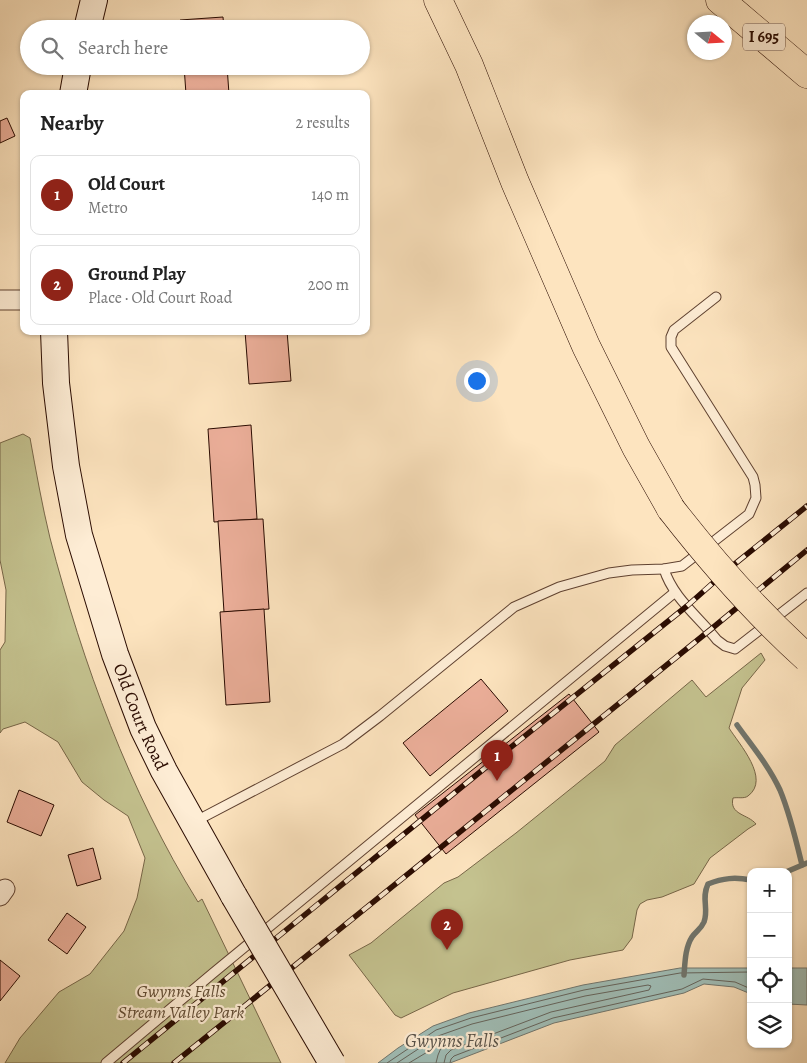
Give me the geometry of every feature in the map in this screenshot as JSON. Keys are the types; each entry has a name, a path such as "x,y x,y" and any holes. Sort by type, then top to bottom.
{"highway":[{"path":"438,0 469,65 515,182 586,346 636,447 670,509 730,582 771,625 807,658"},
{"name":"I 695","path":"720,0 807,74"}],"main road":[{"path":"89,20 94,0"},
{"path":"74,90 76,75"},
{"name":"Old Court Road","path":"54,335 56,383 66,466 79,535 115,654 140,718 164,771 192,824 332,1063"}],"street":[{"path":"0,300 20,300"}],"lane":[{"path":"192,824 343,744 514,607 559,587 609,573 682,566 750,514 756,498 753,477 671,347 671,337 674,330 716,298"},
{"path":"664,569 674,593 717,640 725,646 735,649 807,593"},
{"path":"106,1063 674,593"}],"green space":[{"name":"Gwynns Falls Stream Valley Park","path":"23,434 30,438 47,526 63,585 77,632 110,726 150,816 198,902 202,899 281,1063 5,1063 20,1038 59,992 90,974 124,931 137,898 145,858 128,816 82,782 58,742 25,722 3,729 0,733 0,650 5,642 6,590 0,560 0,443"},
{"path":"761,653 765,660 742,688 729,728 751,762 756,780 754,789 748,796 733,798 734,808 756,824 710,858 694,884 640,904 637,910 632,938 623,950 570,960 453,993 401,1018 395,1015 349,955 371,943 444,883 458,877 516,833 605,761 615,745 692,680 706,697"}],"water":[{"name":"Gwynns Falls","path":"680,968 747,968 747,992 734,987 704,984 684,993 554,1023 450,1063 378,1063 433,1026 469,1013 583,985"},
{"path":"792,968 807,968 807,1005 792,1004"}],"building":[{"path":"223,17 223,20 180,20"},
{"path":"185,75 228,75 229,90 186,90"},
{"path":"7,118 15,136 0,143 0,121"},
{"path":"245,335 287,335 291,381 249,384"},
{"path":"251,425 257,519 214,522 208,429"},
{"path":"263,519 269,609 224,612 218,521"},
{"path":"264,609 270,702 226,705 220,612"},
{"path":"481,679 508,711 430,776 403,743"},
{"path":"569,694 599,732 446,854 415,815"},
{"path":"19,790 54,805 41,836 7,822"},
{"path":"93,848 101,879 77,886 68,855"},
{"path":"67,913 86,927 67,954 48,940"},
{"path":"0,960 20,976 0,1001"}],"waterway":[{"path":"737,725 766,764 776,781 790,818 802,865"},
{"path":"792,869 807,863"},
{"path":"684,975 688,946 692,937 704,922 706,912 705,894 708,884 719,880 747,880"}],"railway":[{"path":"123,1063 687,606 731,567 807,506"},
{"path":"174,1063 807,550"}],"place":[{"name":"Old Court","path":"497,781"},
{"name":"Ground Play","path":"447,950"}]}
